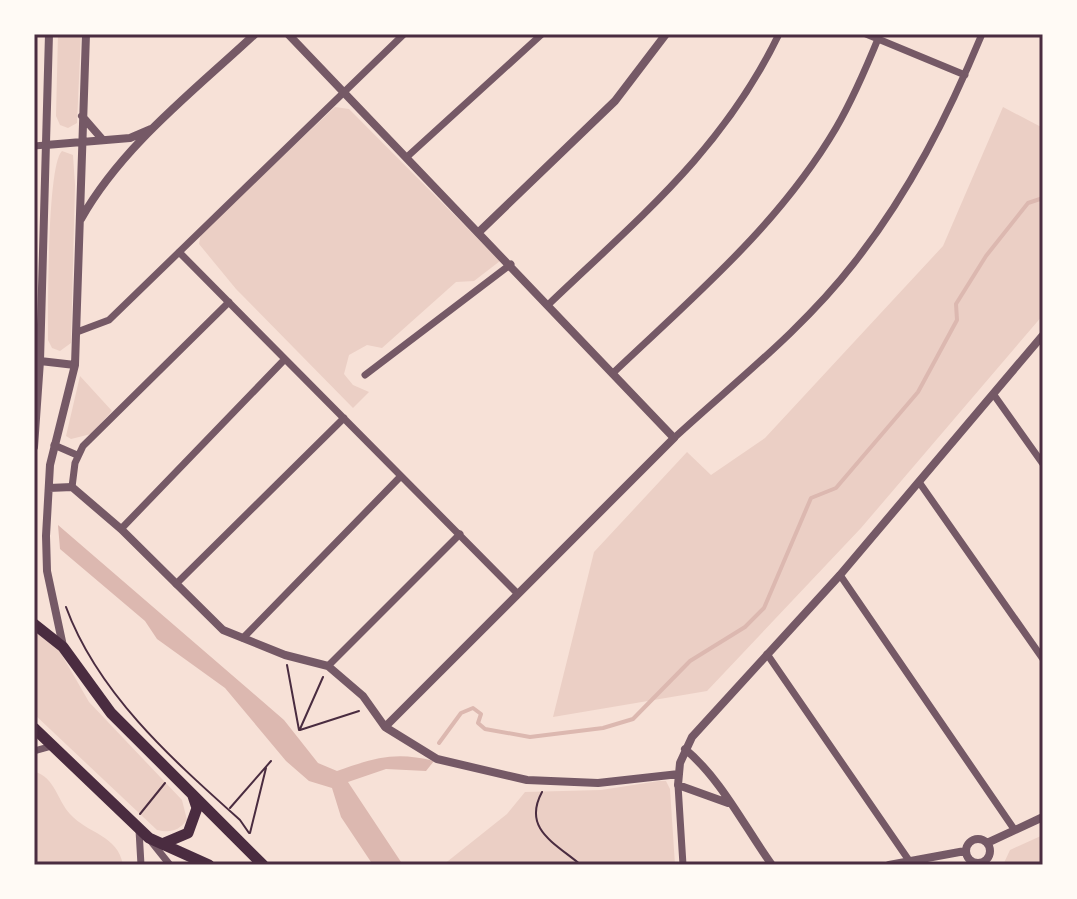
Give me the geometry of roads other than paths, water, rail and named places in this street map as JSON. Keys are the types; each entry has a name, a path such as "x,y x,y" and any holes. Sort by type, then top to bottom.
{"main road":[{"path":"34,624 63,647 111,713 263,865"},
{"path":"34,728 144,834 209,865"},
{"path":"162,844 188,833 197,808 193,793"}],"street":[{"path":"34,447 40,361 38,255 46,145 49,34"},
{"path":"63,647 47,571 49,488 54,445 75,365 86,34"},
{"path":"80,220 99,187 155,127 255,34"},
{"path":"288,34 480,231 674,438"},
{"path":"77,332 109,320 404,34"},
{"path":"408,156 542,34"},
{"path":"480,231 615,101 666,34"},
{"path":"549,304 686,173 733,116 779,34"},
{"path":"866,34 879,36 965,75"},
{"path":"385,727 674,438 812,310 853,265 904,192 935,139 982,34"},
{"path":"613,373 758,234 778,209 836,129 879,36"},
{"path":"82,116 102,139"},
{"path":"34,146 130,138 155,127"},
{"path":"179,252 517,593"},
{"path":"365,375 511,264"},
{"path":"72,487 77,455 229,302"},
{"path":"683,865 678,785 685,749 840,575 1043,335"},
{"path":"121,529 285,359"},
{"path":"40,361 75,365"},
{"path":"994,395 1043,464"},
{"path":"176,584 344,418"},
{"path":"54,445 77,455"},
{"path":"243,638 401,476"},
{"path":"919,482 1043,659"},
{"path":"49,488 72,487 121,529 223,630 285,655 328,666 363,696 385,727 437,759 527,780 598,783 679,774"},
{"path":"328,666 460,534"},
{"path":"840,575 1014,829"},
{"path":"767,654 908,859"},
{"path":"34,751 52,746"},
{"path":"685,749 720,785 728,803 772,865"},
{"path":"678,785 728,803"},
{"path":"889,865 908,859 965,851 975,839 987,843 1043,817"},
{"path":"141,865 144,834"},
{"path":"144,834 170,865"},
{"path":"965,851 967,858 977,864 990,855 987,843"}],"waterway":[{"path":"439,743 461,713 473,708 481,714 478,723 485,729 530,737 603,728 633,719 690,661 745,627 764,608 811,498 836,488 918,392 957,320 956,304 986,256 1028,203 1043,198"}]}
